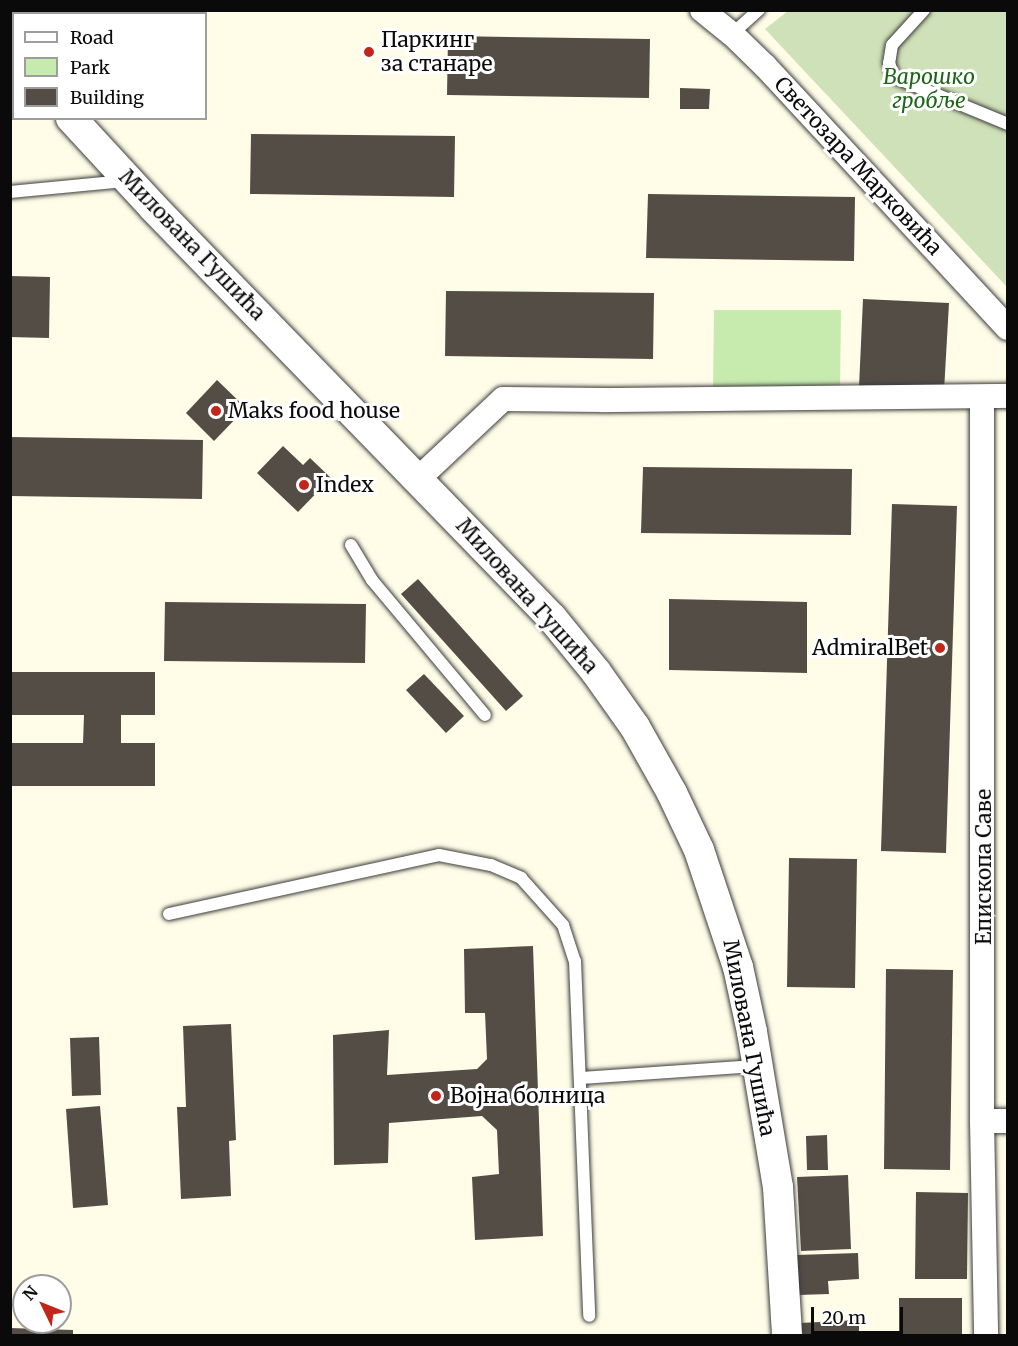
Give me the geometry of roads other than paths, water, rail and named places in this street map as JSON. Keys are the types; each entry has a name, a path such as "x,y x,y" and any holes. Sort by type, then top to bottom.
{"street":[{"name":"Светозара Марковића","path":"702,10 732,34 1008,328"},
{"name":"Милована Гушића","path":"73,120 552,618 596,672 635,727 672,793 699,850 717,897 738,967 758,1066 778,1187 787,1335"},
{"path":"419,478 503,399 982,398 1008,396"},
{"name":"Епископа Саве","path":"982,398 982,1121 986,1335"},
{"path":"982,1121 1008,1121"}],"lane":[{"path":"732,34 759,10"},
{"path":"924,10 892,45 889,63 894,77 1008,124"},
{"path":"10,192 129,180"},
{"path":"351,545 372,580 485,715"},
{"path":"169,914 440,855 491,865 521,878 563,925 575,961 589,1316"},
{"path":"580,1078 758,1066"}],"place":[{"name":"Паркинг за станаре","path":"369,52"},
{"name":"Maks food house","path":"216,411"},
{"name":"Index","path":"304,485"},
{"name":"AdmiralBet","path":"940,648"},
{"name":"Војна болница","path":"436,1096"}],"park label":[{"name":"Варошко гробље","path":"929,89"}]}
